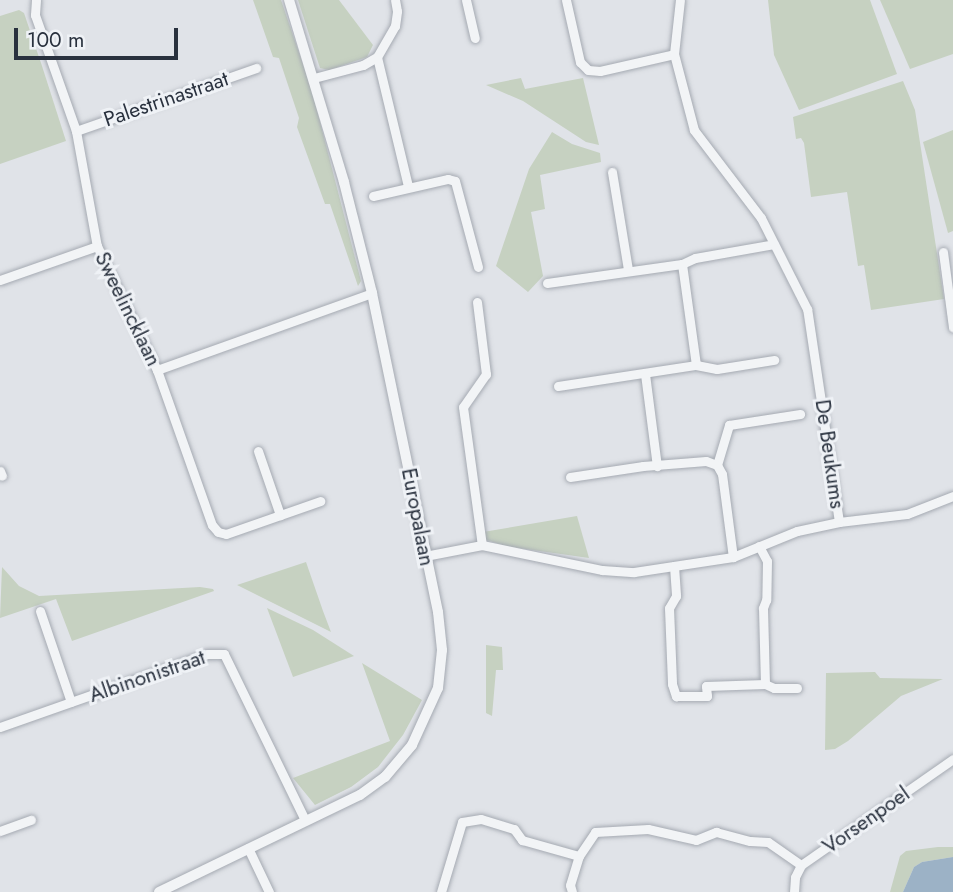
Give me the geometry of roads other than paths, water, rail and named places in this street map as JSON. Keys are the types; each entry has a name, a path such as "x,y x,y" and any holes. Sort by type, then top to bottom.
{"street":[{"name":"Sweelincklaan","path":"36,0 35,15 76,131 97,246 158,370 212,525 218,532 226,534 281,515"},
{"name":"Europalaan","path":"159,892 360,795 385,777 412,746 435,700 442,650 372,293 314,78 289,0"},
{"path":"314,78 363,65 377,57 395,26 395,0"},
{"path":"466,0 475,38"},
{"path":"566,0 580,62 588,70 600,71 674,54"},
{"name":"De Beukums","path":"425,556 482,545 621,573 733,557 797,531 839,522 807,309 761,218 694,130 674,54 680,0"},
{"path":"377,57 408,187"},
{"name":"Palestrinastraat","path":"76,131 256,68"},
{"path":"612,172 628,270"},
{"path":"373,196 448,179 455,181 478,267"},
{"path":"547,283 682,264 695,258 774,244"},
{"path":"0,280 97,246"},
{"path":"943,252 953,327"},
{"path":"682,264 696,365"},
{"path":"158,370 372,293"},
{"path":"477,302 486,374 463,407 482,545"},
{"path":"558,386 696,365 718,369 774,360"},
{"path":"645,374 657,466"},
{"path":"733,557 722,474 718,465 729,425 800,414"},
{"path":"258,451 281,515 320,501"},
{"path":"570,477 706,461 718,465"},
{"path":"839,522 907,514 953,496"},
{"path":"759,546 766,561 766,600 763,608 765,684"},
{"path":"674,566 676,596 669,608 672,684 676,696 706,696 706,686 765,684 774,688 797,688"},
{"name":"Albinonistraat","path":"40,611 71,702"},
{"name":"Albinonistraat","path":"0,727 207,654 224,654 306,820"},
{"name":"Vorsenpoel","path":"794,892 795,877 801,865 953,758"},
{"path":"441,892 462,822 481,819 514,829 522,840 579,856"},
{"path":"0,831 31,820"},
{"path":"572,892 570,884 579,856 595,832 648,829 696,840 716,832 750,841 768,842 801,865"},
{"path":"247,848 269,892"}],"water":[{"path":"953,857 953,892 903,892 914,867 922,862"}]}
